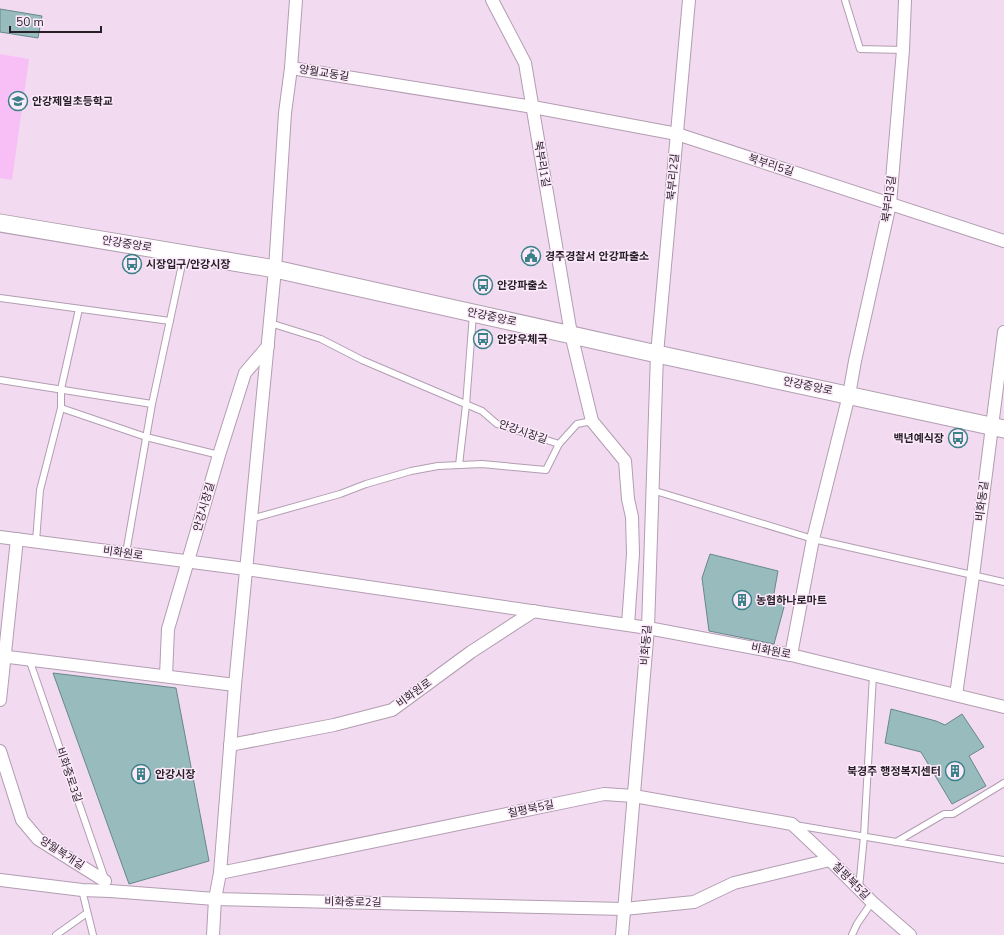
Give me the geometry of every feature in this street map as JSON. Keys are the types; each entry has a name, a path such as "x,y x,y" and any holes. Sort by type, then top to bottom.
{"main road":[{"name":"안강중앙로","path":"0,223 275,269 998,428"}],"street":[{"path":"291,68 296,0"},
{"name":"북부리1길","path":"492,0 525,63 571,334"},
{"name":"북부리2길","path":"657,354 689,0"},
{"name":"북부리3길","path":"849,395 855,361 890,204 903,50 905,0"},
{"name":"양월교동길","path":"275,269 285,120 291,68 533,107"},
{"name":"북부리5길","path":"533,107 677,134 1004,241"},
{"path":"213,935 215,899 220,873 235,685 275,269"},
{"name":"비화동길","path":"956,695 973,576 998,428 1004,332"},
{"path":"571,334 592,421 624,461 628,499 632,518 633,554 628,625"},
{"name":"안강시장길","path":"166,676 168,629 219,455 246,373 268,346"},
{"name":"비화동길","path":"622,935 648,628 657,354"},
{"path":"790,655 813,539 849,395"},
{"name":"비화원로","path":"0,536 246,569 648,628 790,655 1004,707"},
{"path":"0,700 3,656 17,539"},
{"name":"비화원로","path":"230,745 334,725 392,710 471,652 534,611"},
{"path":"3,656 235,685"},
{"name":"양월복개길","path":"0,751 22,820 38,839 108,886"},
{"name":"칠평북5길","path":"220,873 604,794 634,796 792,824 872,902 910,935"},
{"name":"칠평북5길","path":"624,909 694,902 734,883 830,860"},
{"name":"비화중로2길","path":"0,880 82,890 108,886 215,899 624,909"}],"lane":[{"path":"845,0 860,49 903,50"},
{"path":"126,553 152,404 184,254"},
{"path":"0,298 170,321"},
{"path":"36,541 40,490 61,408 61,389 79,309"},
{"path":"459,465 466,404 473,313"},
{"name":"안강시장길","path":"270,323 321,338 362,360 482,411 497,424 559,444"},
{"path":"0,380 152,404"},
{"path":"61,408 146,437 219,455"},
{"path":"251,519 340,494 366,484 411,471 438,466 482,464 546,470 559,444 577,424 592,421"},
{"path":"652,490 813,539 1004,582"},
{"name":"비화중로3길","path":"29,659 108,886"},
{"path":"859,888 864,836 873,675"},
{"path":"896,842 944,814 953,814 1004,783"},
{"path":"792,824 1004,860"},
{"path":"82,890 93,935"},
{"name":"칠평북5길","path":"852,935 857,924 872,902"},
{"path":"56,935 87,913"}],"shaded area":[{"path":"0,54 29,59 12,180 0,178"}],"building":[{"path":"0,9 42,16 38,38 0,32"},
{"name":"농협하나로마트","path":"710,554 778,571 774,593 784,607 774,644 709,631 702,578"},
{"name":"안강시장","path":"53,673 176,688 209,861 129,884"},
{"name":"북경주 행정복지센터","path":"891,709 936,721 945,725 962,714 984,747 969,756 986,786 952,804 921,752 885,743"}],"place":[{"name":"안강제일초등학교","path":"18,101"},
{"name":"경주경찰서 안강파출소","path":"531,256"},
{"name":"시장입구/안강시장","path":"132,264"},
{"name":"안강파출소","path":"483,285"},
{"name":"안강우체국","path":"483,339"},
{"name":"백년예식장","path":"958,438"},
{"name":"농협하나로마트","path":"742,600"},
{"name":"북경주 행정복지센터","path":"955,771"},
{"name":"안강시장","path":"141,774"}]}
